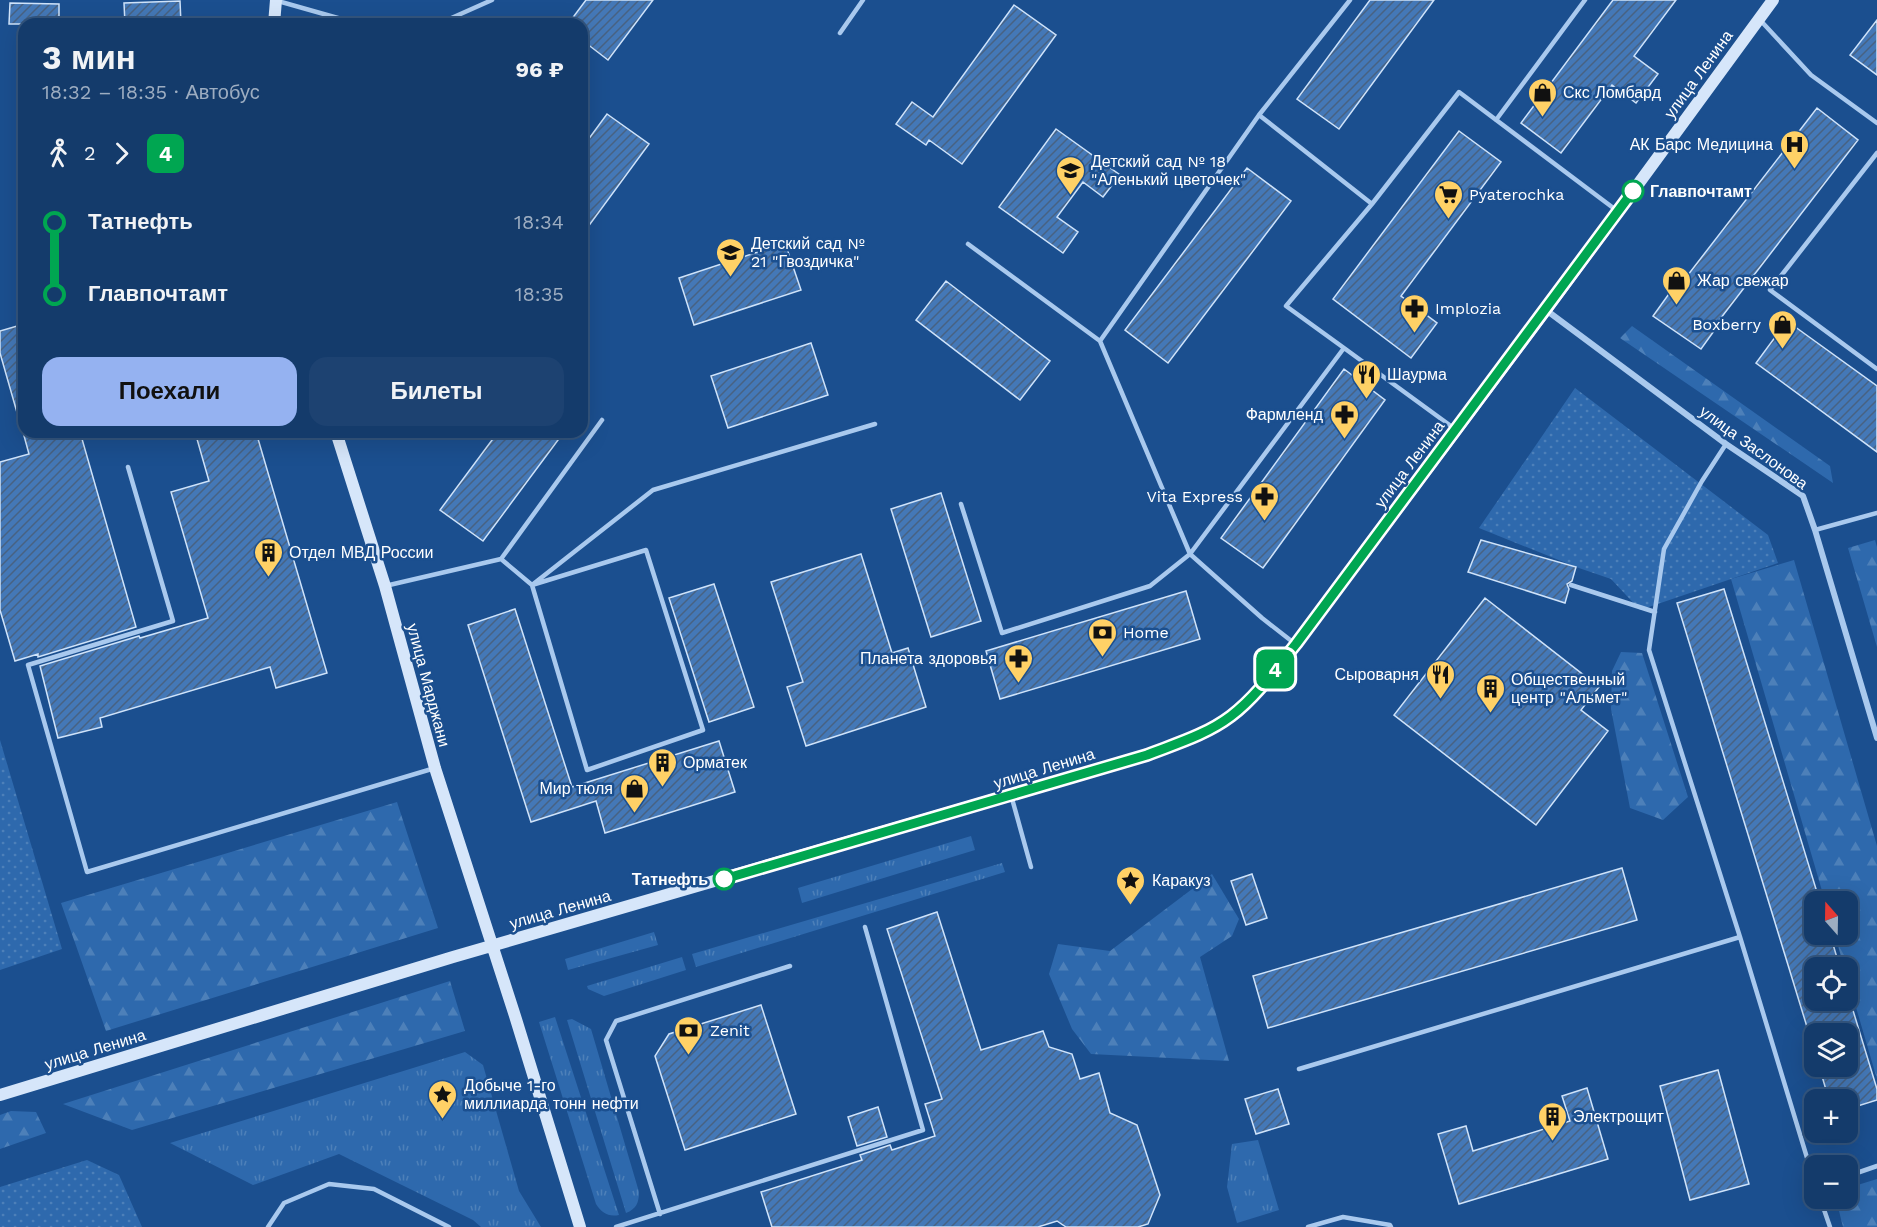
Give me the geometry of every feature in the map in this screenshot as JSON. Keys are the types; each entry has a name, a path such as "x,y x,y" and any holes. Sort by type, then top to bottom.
{"main road":[{"path":"274,18 276,0"},
{"name":"улица Ленина","path":"0,1095 492,946 1147,755 1201,734 1230,716 1256,692 1296,644 1546,310 1773,0"},
{"name":"улица Марджани","path":"338,438 385,586 435,768 580,1227"}],"street":[{"name":"улица Заслонова","path":"1546,310 1726,444 1803,496 1877,738"}],"lane":[{"path":"276,0 338,18"},
{"path":"452,18 492,0"},
{"path":"840,33 863,0"},
{"path":"1100,341 1259,116 1350,0"},
{"path":"1496,120 1585,0"},
{"path":"1759,19 1811,75 1877,123"},
{"path":"1455,429 1286,306 1372,204 1459,92 1618,211"},
{"path":"1259,116 1372,204"},
{"path":"1877,153 1875,161 1770,290 1877,369"},
{"path":"968,244 1100,341 1190,554 1262,618 1296,644"},
{"path":"961,504 1002,633 1150,586 1190,554 1344,348"},
{"path":"385,586 501,559 602,420"},
{"path":"532,585 653,490 875,424"},
{"path":"1726,444 1702,481 1664,549 1649,650 1806,1155"},
{"path":"128,467 173,621 28,665 87,872 435,768"},
{"path":"1815,530 1877,513"},
{"path":"501,559 532,585 587,770 703,730 646,550 532,585"},
{"path":"1571,585 1655,612"},
{"path":"1011,795 1031,867"},
{"path":"616,1227 923,1130 865,927"},
{"path":"1299,1068 1740,937"},
{"path":"660,1214 606,1040 616,1021 790,966"},
{"path":"1858,1173 1877,1166"},
{"path":"268,1227 284,1203 329,1184 374,1189 449,1227"},
{"path":"1824,1209 1830,1227"},
{"path":"1308,1227 1343,1217 1391,1227"}],"green space":[{"path":"1632,326 1830,466 1833,483 1620,338"},
{"path":"1575,388 1768,535 1778,563 1640,610 1611,579 1479,528"},
{"path":"1875,540 1877,547 1877,647 1848,548"},
{"path":"1794,560 1877,846 1877,1079 1857,1011 1858,957 1841,957 1838,945 1858,945 1858,891 1822,891 1731,579"},
{"path":"1621,652 1642,653 1688,797 1663,820 1630,808 1611,709 1612,671"},
{"path":"0,740 62,949 0,970"},
{"path":"397,802 438,928 106,1031 61,903"},
{"path":"971,836 975,850 802,903 798,888"},
{"path":"1002,863 1005,872 696,967 692,954"},
{"path":"1212,874 1239,919 1232,936 1200,957 1229,1061 1091,1054 1072,1029 1049,974 1058,944 1110,951"},
{"path":"654,932 658,945 568,970 565,959"},
{"path":"682,957 686,970 604,996 588,989 587,986"},
{"path":"450,981 465,1031 132,1130 63,1104"},
{"path":"555,1017 619,1215 606,1214 596,1204 539,1022"},
{"path":"572,1019 591,1029 639,1192 636,1205 626,1213 567,1020"},
{"path":"465,1052 483,1065 519,1191 541,1227 481,1227 473,1220 339,1154 253,1185 170,1143"},
{"path":"11,1111 36,1112 46,1133 0,1149 0,1115"},
{"path":"1258,1140 1279,1210 1237,1223 1227,1187 1232,1144"},
{"path":"87,1160 119,1175 142,1227 0,1227 0,1187"},
{"path":"1877,1179 1877,1227 1843,1227 1838,1209 1858,1209 1858,1185"}],"building":[{"path":"586,0 653,0 608,60 588,45 588,18 572,18"},
{"path":"1370,0 1434,0 1339,129 1297,99"},
{"path":"1613,0 1676,0 1634,56 1658,74 1636,103 1612,85 1561,153 1521,123"},
{"path":"180,1 181,18 125,18 124,3"},
{"path":"10,3 59,4 59,18 18,18 18,24 9,24"},
{"path":"1014,5 1056,35 962,164 929,140 926,145 896,124 912,102 933,117"},
{"path":"1877,20 1877,75 1850,55"},
{"path":"1817,108 1858,140 1717,323 1719,324 1701,349 1653,316 1671,291 1674,293"},
{"path":"607,114 649,144 588,227 588,140"},
{"path":"1056,129 1120,175 1103,197 1083,182 1057,217 1078,232 1063,253 999,207"},
{"path":"1459,131 1501,162 1401,296 1437,323 1411,358 1333,299"},
{"path":"1247,168 1291,201 1168,363 1125,330"},
{"path":"785,243 801,290 694,325 679,278"},
{"path":"946,281 1050,361 1020,400 916,320"},
{"path":"1787,321 1877,386 1877,452 1756,363"},
{"path":"18,326 18,416 0,353 0,331"},
{"path":"811,343 828,395 728,428 711,376"},
{"path":"1344,369 1385,400 1263,568 1221,538"},
{"path":"25,438 82,438 136,627 38,657 38,654 15,661 0,610 0,462 29,454"},
{"name":"Отдел МВД России","path":"197,438 258,438 327,673 276,688 270,667 100,718 102,727 58,738 40,666 208,618 171,492 209,481"},
{"path":"494,438 560,438 483,541 440,510"},
{"path":"941,493 981,621 931,637 891,509"},
{"path":"1481,540 1576,567 1572,581 1567,584 1569,589 1565,603 1468,572"},
{"path":"861,554 892,653 908,648 926,707 806,746 787,687 803,682 771,582"},
{"path":"714,584 754,707 709,722 669,598"},
{"path":"1724,589 1817,891 1804,891 1804,945 1833,945 1837,957 1804,957 1804,1011 1853,1011 1857,1023 1806,1023 1677,603"},
{"path":"1186,591 1200,639 1000,699 986,651"},
{"name":"Общественный центр \"Альмет\"","path":"1485,598 1599,687 1581,710 1608,731 1536,825 1394,715"},
{"path":"515,609 572,787 719,741 735,792 605,833 596,801 531,822 468,625"},
{"path":"1622,868 1637,920 1268,1028 1253,976"},
{"path":"1252,874 1267,918 1246,925 1231,881"},
{"path":"937,912 981,1050 1043,1031 1049,1047 1072,1054 1080,1079 1099,1073 1110,1113 1137,1125 1160,1195 1148,1224 1138,1227 1066,1227 1057,1221 1038,1227 772,1227 761,1192 862,1160 860,1155 890,1145 892,1150 935,1136 925,1104 942,1099 887,929"},
{"path":"761,1005 796,1114 685,1150 655,1056 669,1034"},
{"path":"1858,1027 1877,1089 1877,1100 1858,1106 1858,1089 1826,1089 1822,1077 1858,1077"},
{"path":"1718,1070 1749,1184 1690,1200 1660,1086"},
{"name":"Электрощит","path":"1587,1088 1608,1159 1459,1204 1438,1134 1466,1126 1473,1151 1570,1121 1562,1096"},
{"path":"1278,1089 1289,1124 1256,1134 1245,1099"},
{"path":"878,1107 887,1137 857,1146 848,1117"}],"bus line":[{"name":"4","path":"724,879 1147,755 1201,734 1230,716 1256,692 1296,644 1633,191"}],"place":[{"name":"Скс Ломбард","path":"1542,118"},
{"name":"АК Барс Медицина","path":"1794,170"},
{"name":"Главпочтамт","path":"1633,191"},
{"name":"Детский сад № 18 \"Аленький цветочек\"","path":"1070,196"},
{"name":"Pyaterochka","path":"1448,220"},
{"name":"Детский сад № 21 \"Гвоздичка\"","path":"730,278"},
{"name":"Жар свежар","path":"1676,306"},
{"name":"Implozia","path":"1414,334"},
{"name":"Boxberry","path":"1782,350"},
{"name":"Шаурма","path":"1366,400"},
{"name":"Фармленд","path":"1344,440"},
{"name":"Vita Express","path":"1264,522"},
{"name":"Отдел МВД России","path":"268,578"},
{"name":"Home","path":"1102,658"},
{"name":"Планета здоровья","path":"1018,684"},
{"name":"Сыроварня","path":"1440,700"},
{"name":"Общественный центр \"Альмет\"","path":"1490,714"},
{"name":"Орматек","path":"662,788"},
{"name":"Мир тюля","path":"634,814"},
{"name":"Татнефть","path":"724,879"},
{"name":"Каракуз","path":"1131,906"},
{"name":"Zenit","path":"689,1056"},
{"name":"Добыче 1-го миллиарда тонн нефти","path":"443,1120"},
{"name":"Электрощит","path":"1552,1142"}]}
